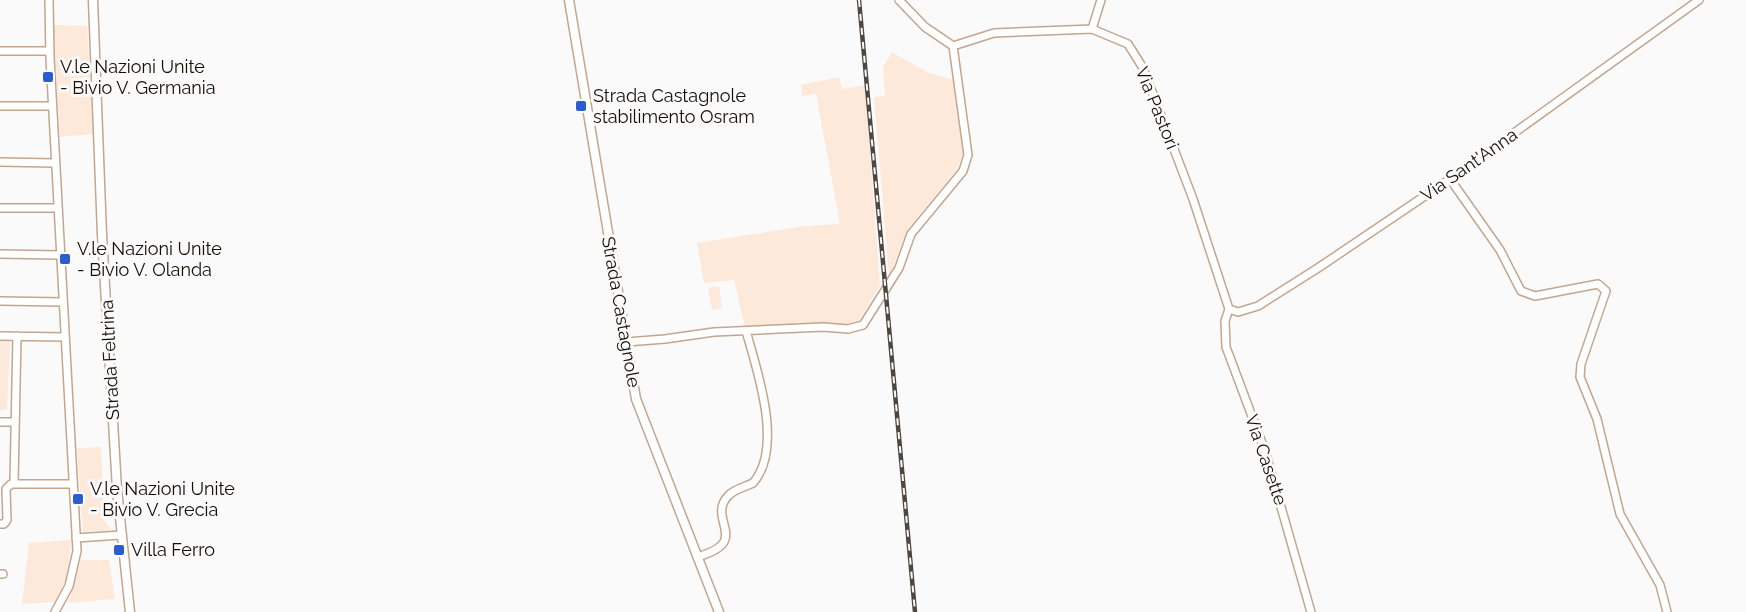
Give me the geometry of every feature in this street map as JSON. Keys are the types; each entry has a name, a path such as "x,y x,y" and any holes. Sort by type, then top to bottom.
{"main road":[{"name":"Strada Feltrina","path":"93,0 102,224 121,535 130,612"},
{"name":"Strada Castagnole","path":"569,0 640,413 719,612"}],"street":[{"path":"49,0 52,106 76,538 73,574 66,595 55,612"},
{"path":"626,342 746,331 823,327 856,328 868,320 880,295 899,268 910,234 963,171 968,155 953,46 925,27 899,0"},
{"path":"1092,29 1101,0"},
{"name":"Via Sant'Anna","path":"1229,309 1238,312 1258,306 1450,179 1699,0"},
{"name":"Via Pastori","path":"953,46 994,33 1092,29 1128,44 1143,68 1193,198 1229,309"},
{"path":"0,51 50,51"},
{"path":"0,106 52,106"},
{"path":"0,162 55,163"},
{"path":"1450,179 1500,250 1521,291 1534,296 1598,284 1606,291 1581,364 1580,377 1597,419 1620,514 1660,585 1667,612"},
{"path":"0,208 58,208"},
{"path":"0,254 60,255"},
{"path":"0,301 63,302"},
{"name":"Via Casette","path":"1229,309 1225,321 1226,347 1264,451 1311,612"},
{"path":"697,557 716,552 722,546 726,534 722,511 725,501 730,494 755,481 763,461 766,409 746,331"},
{"path":"0,336 64,337"},
{"path":"14,483 18,336"},
{"path":"0,422 15,422"},
{"path":"0,524 4,524 7,520 6,489 14,483 73,484"},
{"path":"76,538 121,535"}],"shaded area":[{"path":"53,25 87,26 93,134 60,137"},
{"path":"892,52 927,72 954,80 963,154 958,167 908,228 889,276 874,97 885,96 883,67"},
{"path":"839,77 842,89 865,85 880,285 855,326 746,331 734,280 704,283 697,243 805,226 840,224 816,94 802,96 801,85"},
{"path":"719,286 722,308 712,310 708,288"},
{"path":"0,341 10,341 7,410 0,410"},
{"path":"101,447 104,520 111,530 83,532 77,448"},
{"path":"71,540 67,576 56,602 22,604 29,543"},
{"path":"81,560 109,560 115,599 68,603"}],"railway":[{"path":"859,0 915,612"}],"place":[{"name":"V.le Nazioni Unite - Bivio V. Germania","path":"48,77"},
{"name":"Strada Castagnole stabilimento Osram","path":"581,106"},
{"name":"V.le Nazioni Unite - Bivio V. Olanda","path":"65,259"},
{"name":"V.le Nazioni Unite - Bivio V. Grecia","path":"78,499"},
{"name":"Villa Ferro","path":"119,550"}]}
